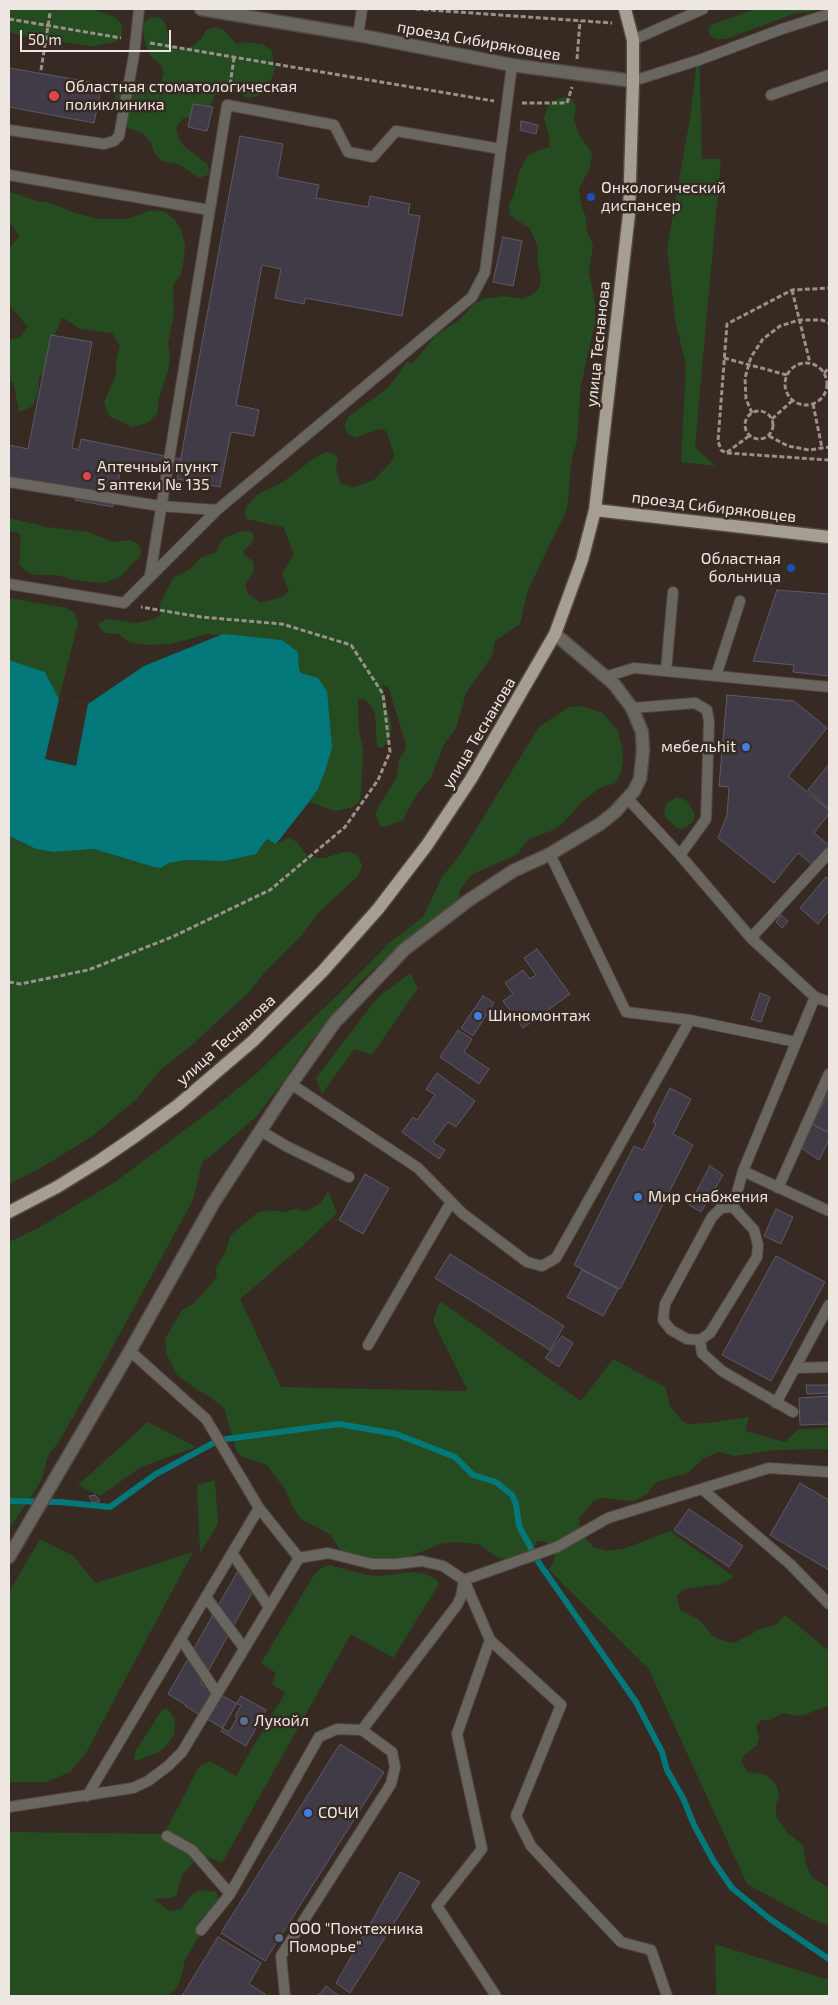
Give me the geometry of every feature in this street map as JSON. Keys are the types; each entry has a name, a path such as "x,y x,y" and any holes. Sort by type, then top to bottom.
{"main road":[{"path":"625,9 633,40"},
{"name":"улица Теснанова","path":"9,1212 57,1187 99,1161 178,1105 253,1041 322,972 384,902 428,845 471,778 555,634 582,560 595,510 629,214 634,81 633,40"},
{"name":"проезд Сибиряковцев","path":"595,510 829,537"}],"street":[{"name":"проезд Сибиряковцев","path":"202,9 358,35 512,65 576,75 634,81"},
{"path":"9,1557 130,1351 214,1202 291,1084 335,1022 405,949 469,900 513,871 550,854 600,824 628,798 637,785 643,763 642,732 632,708 614,684 555,634"}],"lane":[{"path":"9,130 104,144 114,141 119,136 140,9"},
{"path":"358,35 362,9"},
{"path":"633,40 703,9"},
{"path":"634,81 700,60 782,29 829,14"},
{"path":"9,584 124,603 217,510 472,297 485,272 512,65"},
{"path":"771,96 829,75"},
{"path":"150,576 227,105 334,125 348,152 373,157 396,132 501,149"},
{"path":"9,175 209,210"},
{"path":"9,482 160,506 217,510"},
{"path":"666,671 673,592"},
{"path":"716,676 740,601"},
{"path":"605,677 634,668 829,687"},
{"path":"632,708 695,702 707,710 709,722 706,819 680,855"},
{"path":"628,798 751,938 815,997 829,1002"},
{"path":"751,938 829,853"},
{"path":"550,854 626,1012 690,1020 796,1042"},
{"path":"733,1207 743,1171 815,997"},
{"path":"291,1084 418,1168 462,1214 527,1262 542,1266 556,1258 690,1020"},
{"path":"778,1188 829,1074"},
{"path":"260,1131 349,1177"},
{"path":"743,1171 829,1211"},
{"path":"368,1345 451,1202"},
{"path":"733,1207 754,1230 758,1245 757,1257 710,1333 700,1340 687,1339 671,1330 663,1320 665,1304 712,1217 721,1208 733,1207"},
{"path":"776,1403 829,1305"},
{"path":"700,1340 702,1353 722,1371 793,1412"},
{"path":"130,1351 206,1419 259,1508 300,1558"},
{"path":"795,1368 829,1367"},
{"path":"464,1580 557,1547 608,1518 769,1468 829,1472"},
{"path":"702,1489 790,1564 829,1604"},
{"path":"87,1796 259,1508"},
{"path":"232,1553 269,1607"},
{"path":"9,1808 133,1788 148,1781 168,1766 182,1752 300,1558 328,1553 348,1556 372,1564 422,1561 443,1566 464,1580 490,1640 561,1705 516,1816 531,1846 621,1942 651,1950 667,1996"},
{"path":"362,1730 457,1605 461,1597 464,1580"},
{"path":"206,1597 244,1648"},
{"path":"181,1639 217,1693"},
{"path":"490,1640 457,1734 482,1849 436,1906 496,1996"},
{"path":"201,1930 230,1894 319,1737 338,1729 362,1730 392,1752 395,1767 392,1784 282,1956 285,1996"},
{"path":"167,1836 192,1850 230,1894"}],"path":[{"path":"416,9 605,23"},
{"path":"41,70 50,13"},
{"path":"9,19 507,103 567,103 576,75 580,21"},
{"path":"228,95 234,58"},
{"path":"829,288 792,290 727,324 718,441 721,450 726,453 829,460"},
{"path":"792,290 810,363"},
{"path":"752,413 746,399 745,378 751,357 763,339 780,326 799,320 822,320 829,322"},
{"path":"724,358 787,375"},
{"path":"810,363 817,366 824,373 828,383 828,390 824,396 813,404 799,404 793,400 786,388 787,375 797,365 810,363"},
{"path":"824,373 829,368"},
{"path":"772,418 793,400"},
{"path":"813,404 822,448"},
{"path":"761,411 772,418 773,427 769,436 761,440 749,436 744,424 752,413 761,411"},
{"path":"726,453 749,436"},
{"path":"769,436 788,446 809,450 829,447"},
{"path":"9,982 20,984 88,970 172,936 270,890 345,827 378,780 390,752 383,694 351,645 282,624 201,617 124,603"}],"green space":[{"path":"9,9 92,9 115,17 122,24 122,35 115,42 93,46 23,36 9,32"},
{"path":"755,9 821,9 796,13 726,39 715,39 710,35 708,30 711,25"},
{"path":"159,17 166,24 169,43 175,50 193,46 201,39 206,30 215,27 224,30 237,44 246,42 265,45 272,52 275,69 271,80 258,96 247,98 238,92 226,90 215,95 210,106 202,114 182,119 176,128 178,137 183,145 207,164 210,174 199,178 179,164 162,161 154,153 151,142 143,134 133,129 121,127 121,117 116,107 114,96 118,86 126,81 135,82 152,90 160,84 164,74 160,64 151,57 146,46 142,25 149,18"},
{"path":"699,45 702,159 721,159 695,447 715,466 681,462 686,365 676,324 667,248 690,118"},
{"path":"563,97 572,99 576,108 574,119 578,133 592,153 590,168 579,188 581,204 586,218 586,229 593,245 589,272 595,303 595,323 581,385 577,441 572,457 567,509 528,590 520,624 495,641 492,656 466,693 456,728 443,746 431,778 416,795 403,820 385,827 380,826 375,813 397,777 399,760 406,744 388,687 382,684 392,728 389,739 383,748 377,747 375,713 372,707 364,699 358,699 359,731 363,751 360,800 353,807 335,811 309,802 318,789 324,774 318,678 301,673 299,658 282,640 207,634 171,644 147,645 129,642 119,634 106,633 101,630 98,624 107,619 136,623 151,620 160,615 162,610 159,605 174,577 189,570 200,558 217,552 224,538 239,532 249,531 253,533 254,539 243,551 245,556 253,561 254,566 254,571 245,584 248,594 260,602 276,599 289,591 282,574 294,555 286,533 283,527 247,519 244,513 247,506 258,494 283,482 317,456 326,452 335,455 338,459 336,470 341,484 354,487 374,480 393,460 394,454 388,436 386,431 380,429 357,437 352,436 347,433 344,426 349,416 388,388 407,362 413,363 435,336 459,320 474,304 483,299 503,296 522,299 532,295 539,288 541,277 537,259 538,247 530,229 510,215 509,204 514,194 519,172 527,157 531,153 549,147 550,141 544,118 549,103"},
{"path":"11,192 36,201 50,203 75,213 100,219 127,219 152,210 165,212 175,220 182,232 185,245 184,259 181,274 173,286 174,314 168,343 170,357 168,370 159,398 158,413 147,423 132,427 109,416 104,402 116,375 116,360 120,346 112,333 80,329 62,317 48,352 49,365 39,378 38,392 33,406 19,412 13,382 9,380 9,339 19,338 28,327 9,305 9,249 19,236 9,221 9,193"},
{"path":"9,518 47,527 89,532 112,542 131,540 139,545 141,550 140,556 121,576 104,583 74,580 56,575 28,573 19,565 21,538 18,533 9,531"},
{"path":"9,598 67,608 75,614 78,623 59,699 45,672 9,660"},
{"path":"581,706 603,713 618,731 623,760 621,773 615,783 600,788 583,801 554,830 531,838 524,844 518,854 473,874 460,889 459,901 395,950 359,983 308,1045 283,1082 255,1118 202,1163 193,1200 57,1445 49,1453 41,1481 9,1529 9,1242 40,1227 115,1182 214,1108 257,1073 388,944 423,917 442,877 460,855 539,727 569,707"},
{"path":"677,797 687,801 695,814 693,822 682,829 677,828 666,818 664,811 667,803"},
{"path":"9,836 36,849 53,852 94,849 161,868 169,863 186,860 224,861 239,858 256,854 268,839 276,844 289,838 297,842 310,857 324,858 344,852 351,852 359,857 362,866 358,876 319,912 302,935 264,973 250,991 192,1045 160,1070 137,1099 91,1137 39,1169 9,1184"},
{"path":"410,973 418,988 372,1055 354,1049 322,1094 316,1078 378,997"},
{"path":"328,1191 337,1213 300,1248 240,1299 281,1387 468,1391 433,1321 440,1301 581,1401 613,1359 665,1387 670,1406 683,1422 689,1424 749,1417 745,1431 785,1442 799,1429 829,1428 829,1449 774,1450 735,1456 719,1452 704,1458 688,1473 656,1482 647,1494 640,1498 632,1501 601,1498 594,1501 579,1518 581,1533 593,1547 607,1551 626,1548 670,1531 734,1577 721,1584 683,1590 677,1596 680,1610 699,1620 718,1639 733,1643 751,1635 756,1630 776,1625 785,1615 829,1651 829,1705 798,1716 783,1713 770,1720 761,1720 756,1726 759,1738 757,1745 744,1755 741,1761 748,1772 766,1775 776,1784 779,1797 776,1804 776,1817 788,1833 803,1845 806,1865 812,1877 829,1888 829,1925 811,1919 747,1884 648,1668 549,1570 555,1553 545,1541 537,1541 528,1552 507,1559 498,1558 479,1544 455,1542 440,1544 404,1559 388,1561 343,1555 331,1535 301,1519 292,1506 286,1491 267,1465 243,1457 237,1452 224,1408 177,1375 167,1355 165,1339 182,1310 194,1303 217,1276 216,1268 226,1251 230,1236 257,1213 270,1210 283,1212 296,1209 309,1210 321,1203"},
{"path":"148,1422 196,1447 141,1467 100,1496 78,1485"},
{"path":"215,1480 218,1524 200,1553 197,1485"},
{"path":"40,1539 72,1555 96,1583 193,1552 86,1753 70,1772 46,1782 9,1782 9,1592"},
{"path":"330,1565 362,1574 379,1576 412,1572 425,1574 436,1579 439,1584 393,1658 351,1634 222,1863 207,1857 194,1862 183,1874 177,1895 171,1898 154,1899 169,1911 181,1909 191,1895 200,1890 216,1892 219,1899 204,1932 197,1939 185,1960 179,1985 168,1996 9,1996 9,1832 164,1834 199,1767 210,1761 236,1776 285,1693 272,1684 276,1673 261,1663 314,1575 321,1568"},
{"path":"167,1708 175,1719 174,1734 167,1745 157,1753 135,1761 136,1750 162,1710"},
{"path":"715,1944 829,1980 829,1996 716,1996"}],"water":[{"path":"223,634 282,640 298,652 301,673 318,678 327,691 332,748 324,774 318,789 276,844 267,839 256,854 224,861 186,860 169,863 161,868 94,849 53,852 36,849 9,836 9,660 45,672 59,699 88,704 144,666"}],"pier":[{"path":"59,699 88,704 76,766 45,759"}],"building":[{"name":"Областная стоматологическая поликлиника","path":"9,68 102,84 94,123 9,107"},
{"path":"193,104 213,107 207,131 188,127"},
{"path":"521,121 538,125 536,134 520,130"},
{"path":"240,136 283,144 277,177 319,185 316,198 368,207 370,196 410,204 408,214 420,216 402,316 305,298 304,304 275,298 281,269 262,265 236,405 259,410 254,436 231,432 220,487 177,479"},
{"path":"503,237 522,241 513,286 493,282"},
{"path":"51,335 92,342 72,448 79,450 81,439 180,459 178,473 122,462 113,507 75,500 76,492 9,479 9,445 28,449"},
{"path":"777,590 829,594 829,676 793,672 794,665 753,661"},
{"path":"727,695 794,701 827,728 788,776 829,810 829,814 814,833 829,845 813,865 798,853 774,883 718,838 727,815 729,787 719,786"},
{"path":"829,764 829,809 808,790"},
{"path":"826,877 829,880 829,910 818,924 800,908"},
{"path":"781,915 788,921 782,928 776,922"},
{"path":"537,949 570,994 523,1028 503,1001 513,994 505,983 523,970 530,979 536,975 524,958"},
{"path":"760,993 770,997 761,1022 751,1019"},
{"name":"Шиномонтаж","path":"483,996 494,1003 473,1036 461,1028"},
{"path":"458,1030 472,1039 464,1052 489,1069 479,1084 440,1057"},
{"path":"437,1073 475,1101 456,1127 448,1122 433,1142 445,1150 439,1159 402,1132 413,1117 417,1120 435,1095 426,1089"},
{"path":"670,1088 691,1099 673,1134 693,1145 620,1289 574,1265 634,1146 643,1150 656,1124 653,1122"},
{"path":"829,1092 829,1133 812,1124"},
{"path":"812,1124 829,1133 829,1140 819,1160 801,1148"},
{"path":"710,1166 723,1175 701,1212 689,1205"},
{"path":"365,1174 389,1188 363,1234 339,1220"},
{"path":"776,1209 793,1217 781,1244 764,1236"},
{"path":"450,1254 564,1326 550,1350 435,1278"},
{"path":"776,1256 825,1282 771,1381 722,1355"},
{"path":"582,1270 618,1289 603,1316 567,1297"},
{"path":"562,1336 573,1343 559,1367 545,1358"},
{"path":"806,1385 829,1385 829,1393 807,1394"},
{"path":"829,1396 829,1424 800,1425 799,1398"},
{"path":"800,1483 829,1500 829,1570 770,1535"},
{"path":"95,1495 100,1501 93,1503 89,1496"},
{"path":"689,1509 743,1546 729,1567 674,1530"},
{"path":"239,1569 259,1580 201,1684 241,1706 229,1732 168,1694"},
{"name":"Лукойл","path":"241,1696 266,1710 246,1746 221,1731"},
{"path":"340,1744 384,1772 265,1961 221,1933"},
{"path":"400,1872 420,1882 350,1993 336,1983"},
{"path":"218,1937 261,1963 249,1984 265,1994 264,1996 182,1996"},
{"path":"326,1986 339,1996 318,1996"}],"waterway":[{"path":"9,1501 60,1502 110,1507 156,1474 219,1440 339,1424 396,1434 455,1457 473,1475 496,1482 512,1495 516,1504 519,1526 539,1563 636,1702 662,1752 667,1770 683,1798 694,1825 714,1862 732,1888 770,1919 829,1959"}],"place":[{"name":"Областная стоматологическая поликлиника","path":"54,96"},
{"name":"Онкологический диспансер","path":"591,197"},
{"name":"Аптечный пункт 5 аптеки № 135","path":"87,476"},
{"name":"Областная больница","path":"791,568"},
{"name":"мебельhit","path":"746,747"},
{"name":"Шиномонтаж","path":"478,1016"},
{"name":"Мир снабжения","path":"638,1197"},
{"name":"Лукойл","path":"244,1721"},
{"name":"СОЧИ","path":"308,1813"},
{"name":"ООО \"Пожтехника Поморье\"","path":"279,1938"}]}
